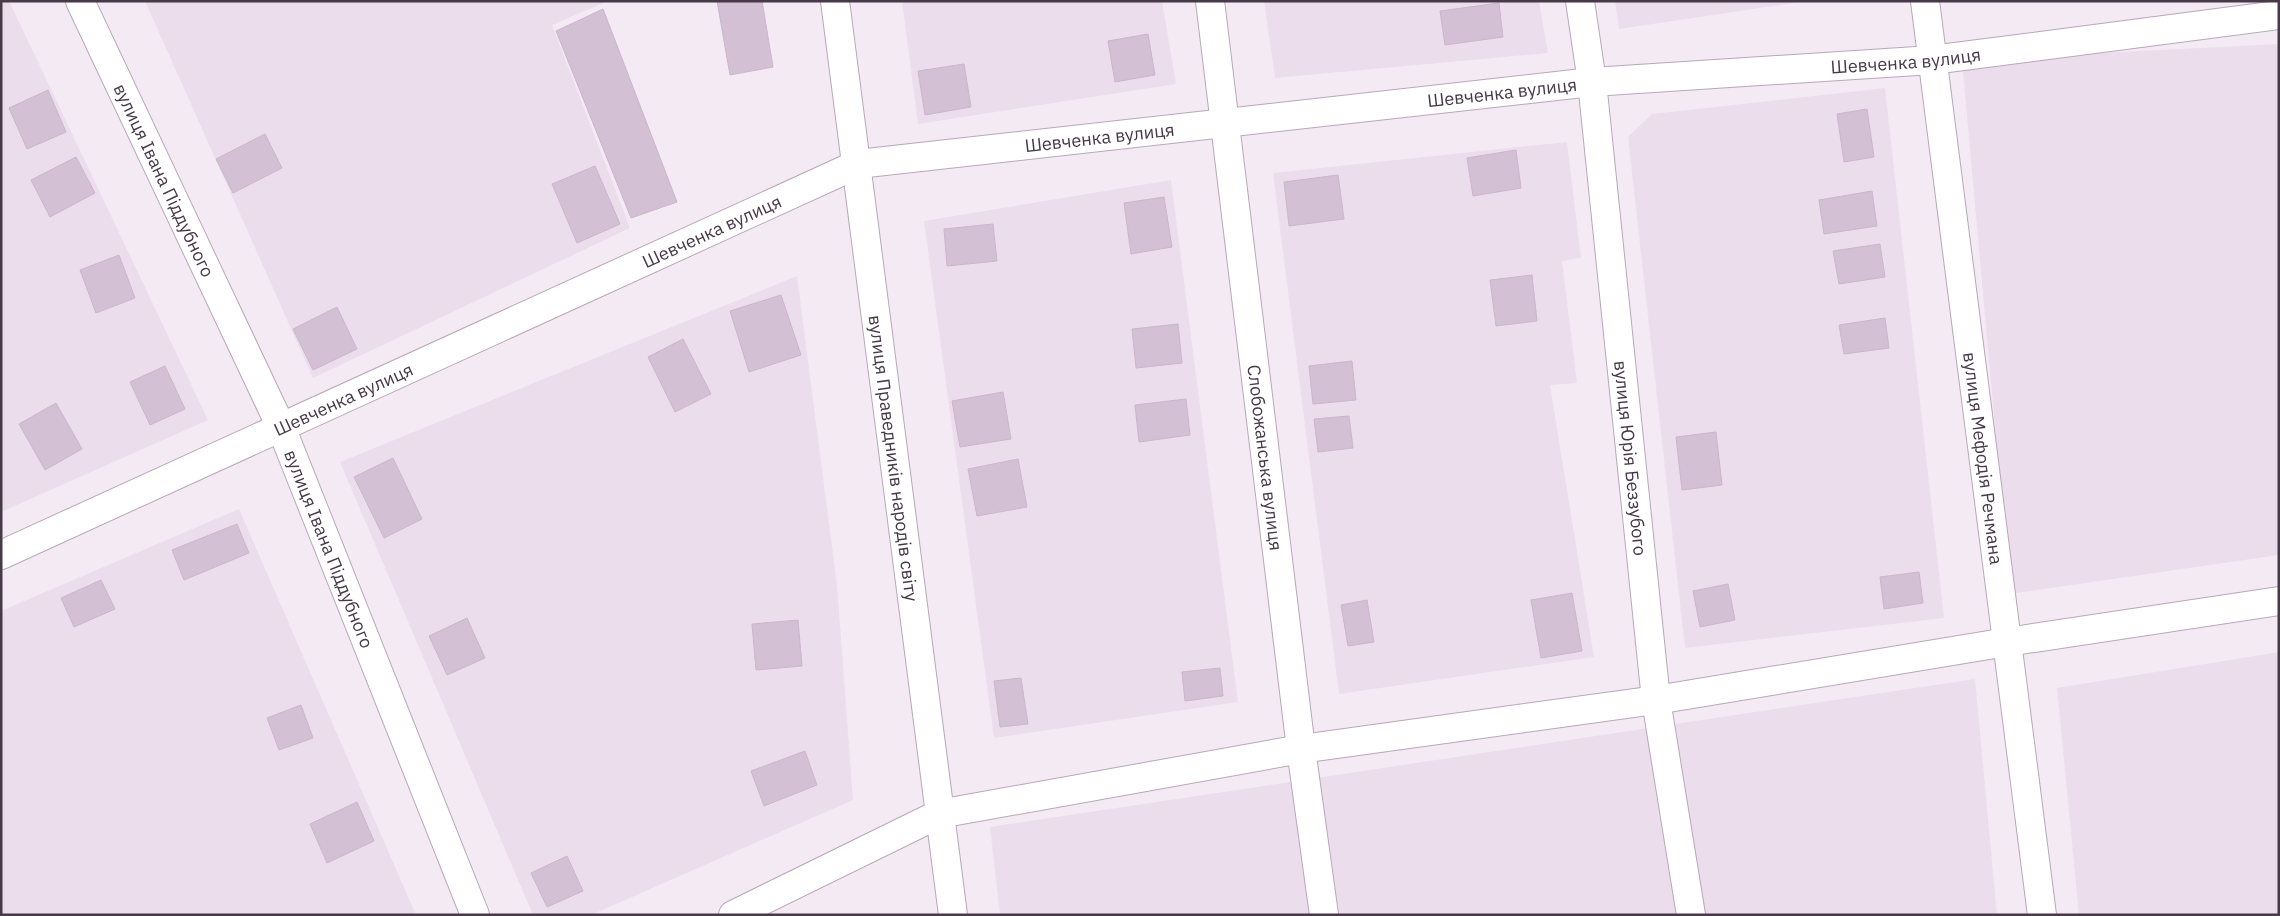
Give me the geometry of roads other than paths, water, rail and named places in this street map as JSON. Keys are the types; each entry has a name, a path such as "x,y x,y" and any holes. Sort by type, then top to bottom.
{"street":[{"name":"вулиця Івана Піддубного","path":"80,1 281,427 475,915"},
{"name":"вулиця Праведників народів світу","path":"835,1 858,164 953,915"},
{"name":"Слобожанська вулиця","path":"1210,1 1301,749 1324,915"},
{"name":"вулиця Юрія Беззубого","path":"1580,1 1592,82 1656,700 1691,915"},
{"name":"вулиця Мефодія Речмана","path":"1925,1 2042,915"},
{"name":"Шевченка вулиця","path":"1,555 858,164 1592,82 1932,60 2279,15"},
{"path":"732,915 939,814 1301,749 1656,700 2007,642 2279,601"}]}
